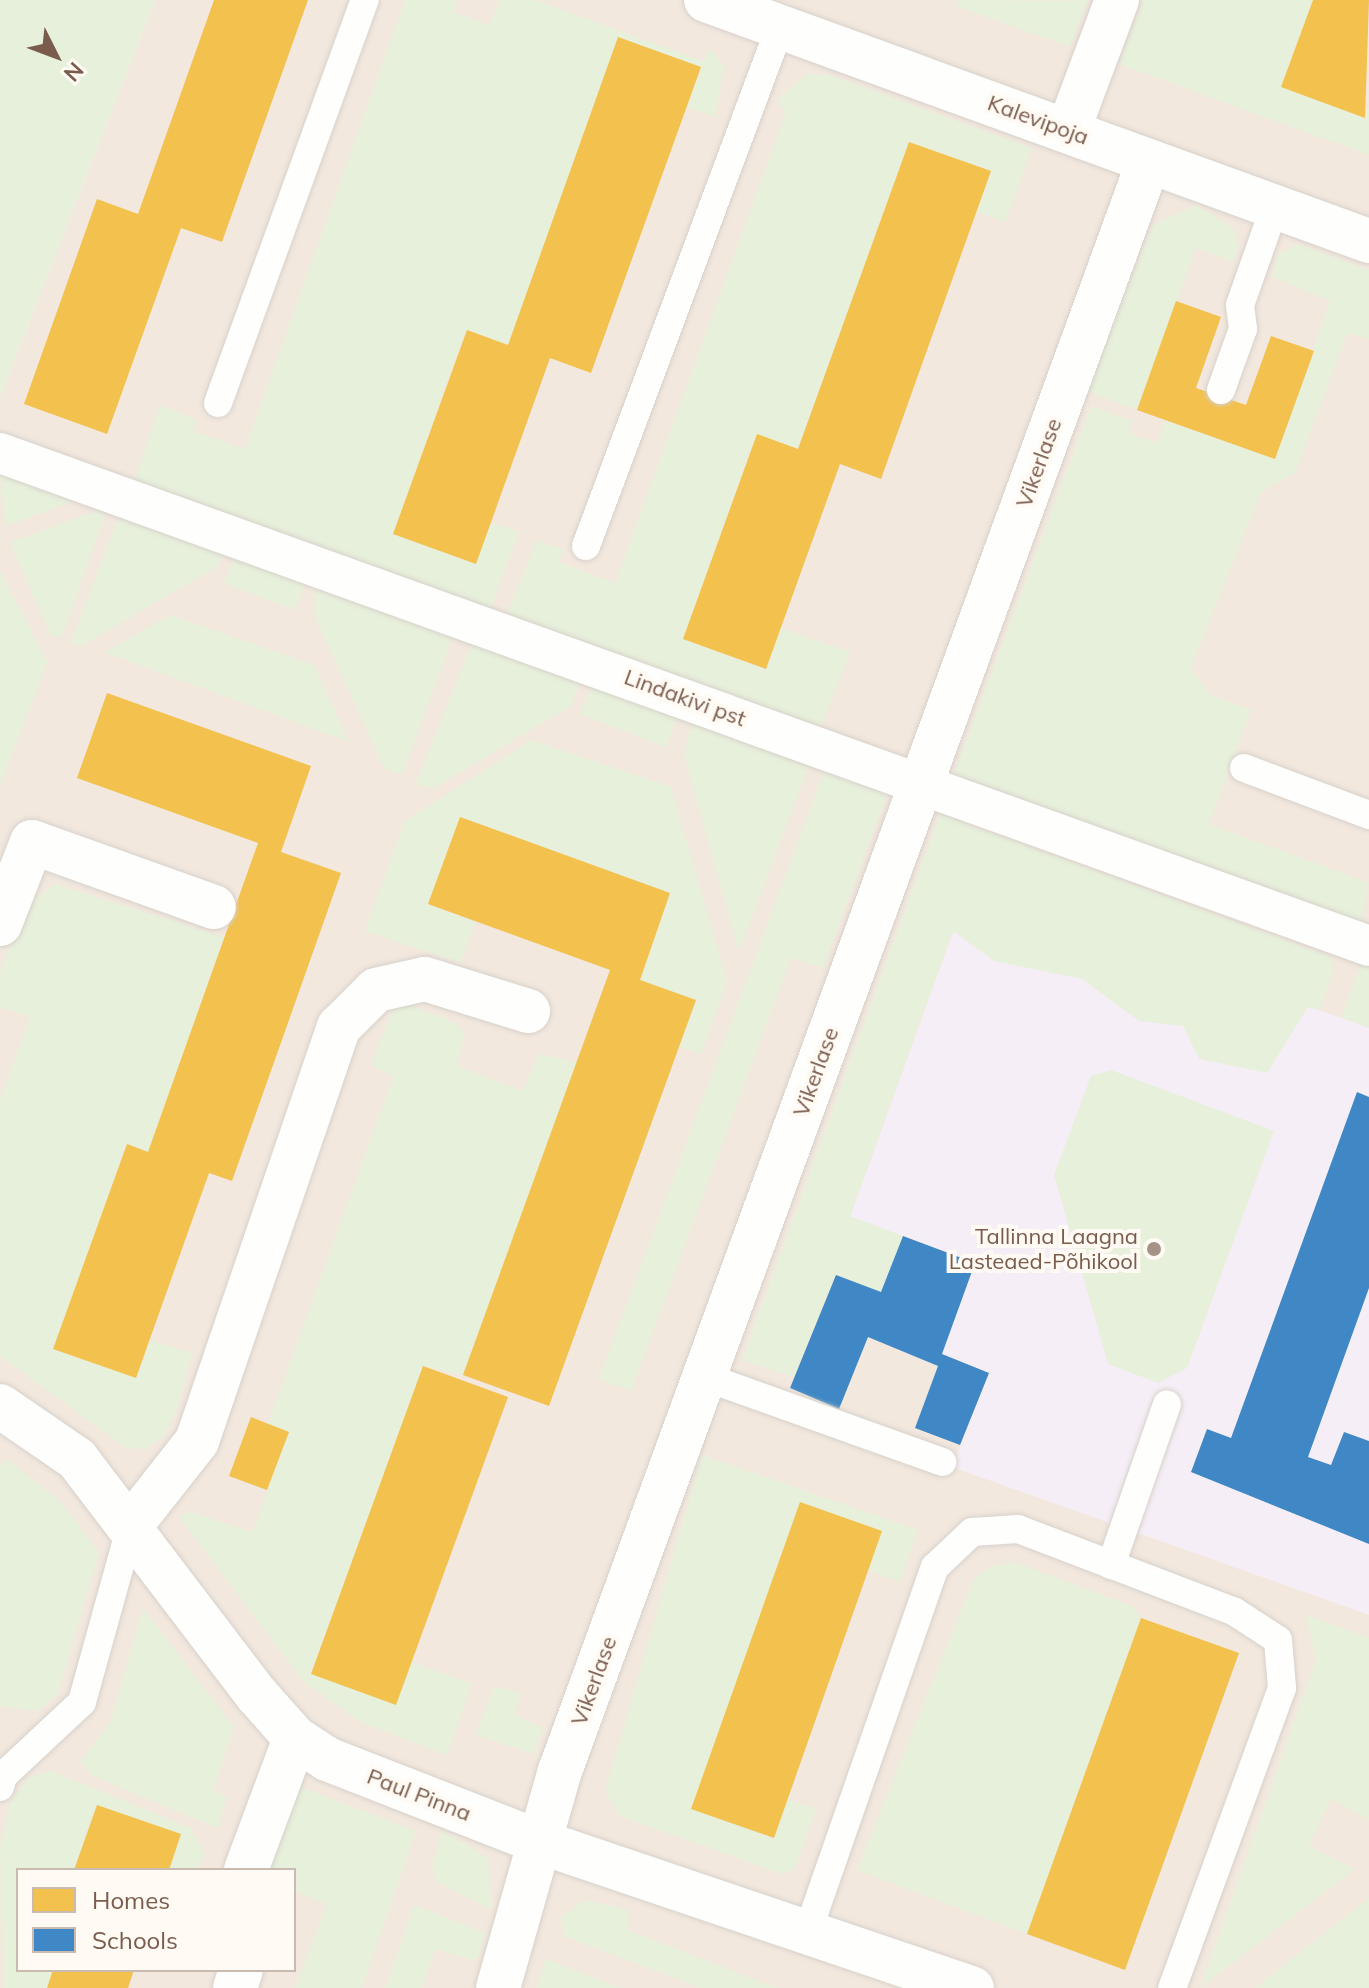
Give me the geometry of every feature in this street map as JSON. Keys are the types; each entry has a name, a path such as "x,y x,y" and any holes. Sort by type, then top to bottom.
{"street":[{"name":"Kalevipoja","path":"706,0 1369,241"},
{"path":"1068,131 1117,0"},
{"name":"Vikerlase","path":"498,1988 540,1842 705,1377 1149,161"},
{"name":"Lindakivi pst","path":"0,453 1369,946"},
{"path":"0,924 32,842 214,907"},
{"path":"131,1525 197,1441 339,1027 376,990 425,979 528,1011"},
{"name":"Paul Pinna","path":"0,1406 77,1459 295,1738 327,1759 540,1842 809,1928 972,1988"},
{"path":"247,1868 295,1738"}],"lane":[{"path":"218,403 365,0"},
{"path":"586,546 780,27"},
{"path":"1221,390 1243,329 1240,305 1275,206"},
{"path":"1244,768 1369,815"},
{"path":"705,1377 942,1462"},
{"path":"1111,1565 1167,1404"},
{"path":"0,1787 3,1776 82,1702 131,1525"},
{"path":"809,1928 935,1567 972,1532 1018,1529 1235,1612 1278,1640 1282,1688 1172,1988"}],"shaded area":[{"path":"155,0 1369,0 1369,1988 0,1988 0,397"},
{"name":"Tallinna Laagna Lasteaed-Põhikool","path":"970,885 1369,1028 1369,1615 952,1467 989,1373 942,1354 975,1263 850,1217"}],"green space":[{"path":"0,0 155,0 0,397"},
{"path":"405,0 457,0 453,12 489,25 500,0 535,0 703,61 709,48 724,66 715,117 687,107 701,67 618,38 508,345 466,330 393,534 475,564 491,522 519,532 489,612 134,482 160,405 197,420 193,431 245,449"},
{"path":"959,0 1088,0 1070,47 956,6"},
{"path":"1143,0 1313,0 1281,87 1364,118 1369,107 1369,155 1119,64"},
{"path":"807,74 827,74 1032,148 1005,222 976,212 991,171 909,142 798,449 756,435 683,639 765,669 780,628 850,652 819,731 505,618 537,540 564,550 559,562 615,583 786,112 777,100"},
{"path":"1196,205 1232,227 1239,247 1232,262 1196,248 1137,410 1086,391 1153,225"},
{"path":"1298,244 1369,270 1369,339 1347,333 1295,473 1261,492 1191,667 1209,694 1251,710 1209,824 1369,883 1360,925 953,776 1091,406 1132,421 1128,433 1157,444 1166,420 1275,459 1330,301 1271,276 1278,254"},
{"path":"0,470 80,499 5,526"},
{"path":"99,510 105,515 62,636 51,636 10,542"},
{"path":"120,513 223,551 218,566 81,646 71,643"},
{"path":"235,556 306,581 295,610 224,583"},
{"path":"0,570 47,663 0,786"},
{"path":"316,585 453,636 402,775 384,768 316,619"},
{"path":"171,615 314,665 349,742 104,652"},
{"path":"472,644 581,680 571,706 432,789 416,784"},
{"path":"592,685 677,717 666,747 580,714"},
{"path":"692,722 809,765 739,952 684,755"},
{"path":"531,740 671,787 727,981 701,1054 679,1047 696,1000 640,980 670,893 460,817 428,904 476,922 460,963 365,931 404,822"},
{"path":"824,771 888,792 823,968 791,958 631,1391 599,1379"},
{"path":"940,814 1329,956 1334,970 1319,1010 1308,1007 1267,1073 1199,1059 1183,1026 1139,1021 1082,979 994,961 953,931 850,1216 903,1236 881,1292 835,1275 794,1377 742,1360"},
{"path":"55,884 224,937 148,1152 126,1145 54,1348 136,1378 150,1340 192,1353 178,1406 163,1437 146,1449 126,1448 0,1356 0,1100 30,1017 0,1007 0,973 23,907"},
{"path":"1362,961 1369,964 1369,1028 1341,1017"},
{"path":"397,1000 456,1023 464,1035 457,1066 523,1091 539,1053 576,1063 463,1375 423,1366 311,1673 411,1662 472,1684 447,1755 363,1723 305,1683 178,1516 190,1512 253,1532 288,1432 268,1424 393,1077 371,1065"},
{"path":"1111,1070 1274,1131 1187,1368 1158,1383 1108,1364 1054,1175 1091,1076"},
{"path":"702,1455 918,1530 900,1582 868,1570 882,1531 800,1503 692,1808 773,1838 787,1799 816,1809 795,1868 782,1874 620,1816 605,1792"},
{"path":"6,1459 60,1501 99,1553 57,1695 38,1711 0,1706 0,1466"},
{"path":"1016,1563 1132,1606 1141,1618 1027,1934 857,1870 974,1578 994,1565"},
{"path":"143,1608 234,1727 213,1791 227,1798 217,1828 91,1775 81,1761 111,1721"},
{"path":"1306,1615 1369,1638 1369,1820 1331,1799 1309,1846 1355,1869 1200,1988 1316,1660"},
{"path":"494,1686 521,1694 514,1714 543,1728 534,1754 476,1735"},
{"path":"51,1771 191,1828 205,1855 198,1868 160,1868 97,1806 75,1868 16,1868 16,1972 52,1972 47,1988 4,1988 0,1848 11,1800 29,1777"},
{"path":"293,1784 416,1831 362,1988 295,1988 327,1904 296,1892 296,1868 261,1868"},
{"path":"442,1830 488,1858 492,1910 437,1882 432,1866"},
{"path":"1369,1898 1369,1988 1255,1988"},
{"path":"585,1900 628,1910 627,1930 777,1988 701,1988 564,1936 561,1917"},
{"path":"414,1905 485,1933 477,1961 435,1949 422,1988 385,1988"},
{"path":"546,1959 622,1988 537,1988"}],"building: Homes":[{"path":"214,0 308,0 222,242 181,228 107,434 24,404 97,199 138,214"},
{"path":"1313,0 1369,0 1365,118 1281,87"},
{"path":"618,37 701,67 591,373 550,358 476,564 393,534 467,330 508,345"},
{"path":"909,142 991,171 881,479 840,464 766,669 683,639 757,434 798,449"},
{"path":"1176,301 1221,317 1196,388 1246,405 1271,336 1314,351 1275,459 1137,410"},
{"path":"107,693 311,766 281,852 341,873 232,1181 209,1173 136,1378 53,1349 127,1144 148,1152 258,843 77,778"},
{"path":"460,817 670,893 640,980 696,1000 549,1406 463,1375 610,970 428,904"},
{"path":"423,1366 508,1397 396,1705 311,1674"},
{"path":"251,1417 289,1432 267,1490 229,1476"},
{"path":"800,1502 882,1531 774,1838 691,1809"},
{"path":"1141,1618 1239,1653 1125,1970 1027,1934"},
{"path":"97,1805 181,1834 170,1868 75,1868"},
{"path":"52,1972 133,1972 128,1988 47,1988"}],"building: Schools":[{"path":"1357,1092 1369,1097 1369,1288 1308,1457 1331,1465 1344,1432 1369,1441 1369,1544 1191,1472 1207,1429 1231,1438"},
{"path":"903,1236 975,1263 942,1354 989,1373 960,1445 915,1428 938,1366 868,1337 839,1409 790,1388 836,1275 881,1292"}],"place":[{"name":"Tallinna Laagna Lasteaed-Põhikool","path":"1154,1249"}]}
